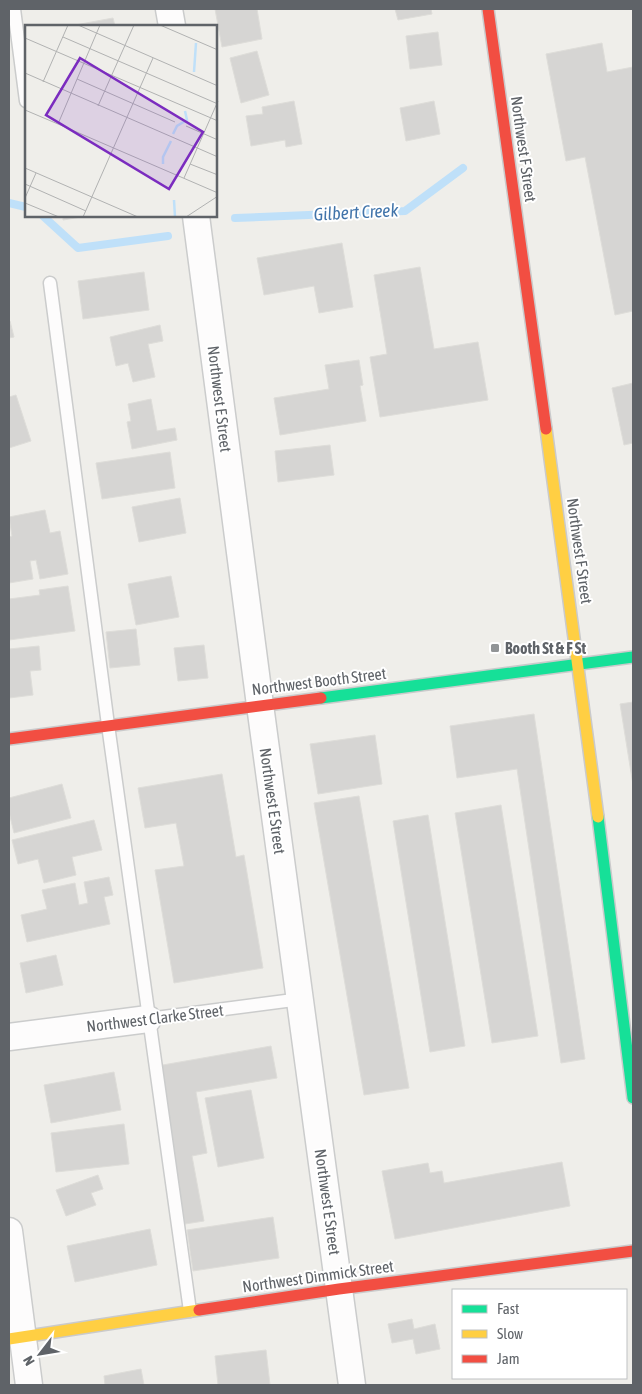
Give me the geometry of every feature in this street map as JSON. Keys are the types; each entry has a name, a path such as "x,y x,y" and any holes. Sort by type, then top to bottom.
{"main road":[{"name":"Northwest F Street","path":"488,9 578,664 633,1098"},
{"name":"Northwest Booth Street","path":"9,739 633,657"},
{"name":"Northwest Dimmick Street","path":"16,1338 339,1289 633,1251"}],"street":[{"path":"169,9 172,25"},
{"name":"Northwest E Street","path":"196,218 352,1385"},
{"name":"Northwest Clarke Street","path":"9,1038 148,1019"},
{"path":"9,1231 16,1338 29,1385"}],"lane":[{"path":"14,9 25,93"},
{"path":"50,283 148,1019 190,1311"},
{"name":"Northwest Clarke Street","path":"148,1019 301,1000"}],"building":[{"path":"215,9 257,9 262,39 222,47"},
{"path":"395,9 431,9 432,14 398,20"},
{"path":"113,18 115,25 75,25"},
{"path":"438,32 442,65 410,69 406,36"},
{"path":"602,43 607,72 633,67 633,311 615,315 585,157 566,161 546,54"},
{"path":"257,51 269,95 241,103 230,58"},
{"path":"294,101 302,144 286,147 285,140 251,146 246,116 263,114 262,107"},
{"path":"434,101 440,134 406,141 400,108"},
{"path":"342,243 353,307 319,313 314,286 264,295 257,258"},
{"path":"420,267 434,349 478,342 488,400 380,417 370,357 387,354 374,275"},
{"path":"144,272 149,310 83,319 78,281"},
{"path":"9,322 14,337 9,338"},
{"path":"160,325 163,341 148,344 155,377 133,382 128,363 116,366 110,337"},
{"path":"359,360 363,385 360,386 366,421 280,435 274,398 329,389 325,365"},
{"path":"633,383 633,443 624,445 612,388"},
{"path":"16,395 31,441 9,448 9,397"},
{"path":"151,399 157,431 175,428 177,440 132,449 127,422 131,421 128,404"},
{"path":"330,445 334,475 278,482 275,451"},
{"path":"170,452 175,488 102,499 96,463"},
{"path":"180,498 186,533 139,542 132,507"},
{"path":"45,510 50,533 60,531 68,574 40,579 36,560 30,561 33,579 9,583 9,537 12,536 9,517"},
{"path":"171,576 179,617 136,625 128,584"},
{"path":"68,586 75,631 9,640 9,599 40,595 39,590"},
{"path":"136,629 140,665 110,668 106,632"},
{"path":"204,645 208,678 178,681 174,648"},
{"path":"39,646 41,670 30,671 33,695 9,698 9,649"},
{"path":"633,702 633,785 620,704"},
{"path":"534,714 585,1059 561,1063 517,769 457,778 450,726"},
{"path":"375,735 382,784 318,794 310,744"},
{"path":"222,774 236,857 244,855 263,968 174,983 155,870 184,866 176,823 145,828 138,788"},
{"path":"62,784 71,818 14,833 9,812 9,798"},
{"path":"359,796 409,1088 364,1095 314,803"},
{"path":"501,805 538,1036 492,1043 455,813"},
{"path":"428,815 465,1046 430,1052 393,821"},
{"path":"94,820 102,850 72,857 76,875 44,883 38,859 18,864 12,840"},
{"path":"109,877 113,895 104,897 110,924 27,942 21,915 47,909 42,890 75,883 79,905 88,903 84,882"},
{"path":"56,955 63,985 26,993 20,963"},
{"path":"271,1046 277,1078 196,1092 207,1153 192,1156 204,1221 185,1224 157,1066"},
{"path":"114,1072 121,1110 51,1123 44,1085"},
{"path":"251,1090 264,1158 218,1167 205,1098"},
{"path":"124,1124 129,1164 56,1172 51,1133"},
{"path":"562,1162 570,1206 395,1239 382,1171 428,1163 430,1173 442,1171 444,1183"},
{"path":"98,1175 103,1189 91,1193 96,1205 66,1216 56,1190"},
{"path":"273,1217 279,1258 193,1271 187,1230"},
{"path":"150,1229 157,1265 75,1282 67,1246"},
{"path":"412,1319 414,1329 435,1324 440,1349 416,1354 413,1339 392,1343 388,1324"},
{"path":"266,1350 270,1385 218,1385 215,1356"},
{"path":"141,1369 144,1385 105,1385 104,1376"}],"waterway":[{"name":"Gilbert Creek","path":"235,218 405,211 463,168"},
{"name":"Gilbert Creek","path":"9,203 25,207"},
{"name":"Gilbert Creek","path":"45,218 78,248 168,236"}],"traffic: fast":[{"path":"321,698 633,657"},
{"path":"598,817 633,1098"}],"traffic: slow":[{"path":"546,429 598,817"},
{"path":"9,1339 199,1310"}],"traffic: jam":[{"path":"488,9 546,429"},
{"path":"9,739 321,698"},
{"path":"199,1310 339,1289 633,1251"}],"place":[{"name":"Booth St & F St","path":"495,648"}]}
